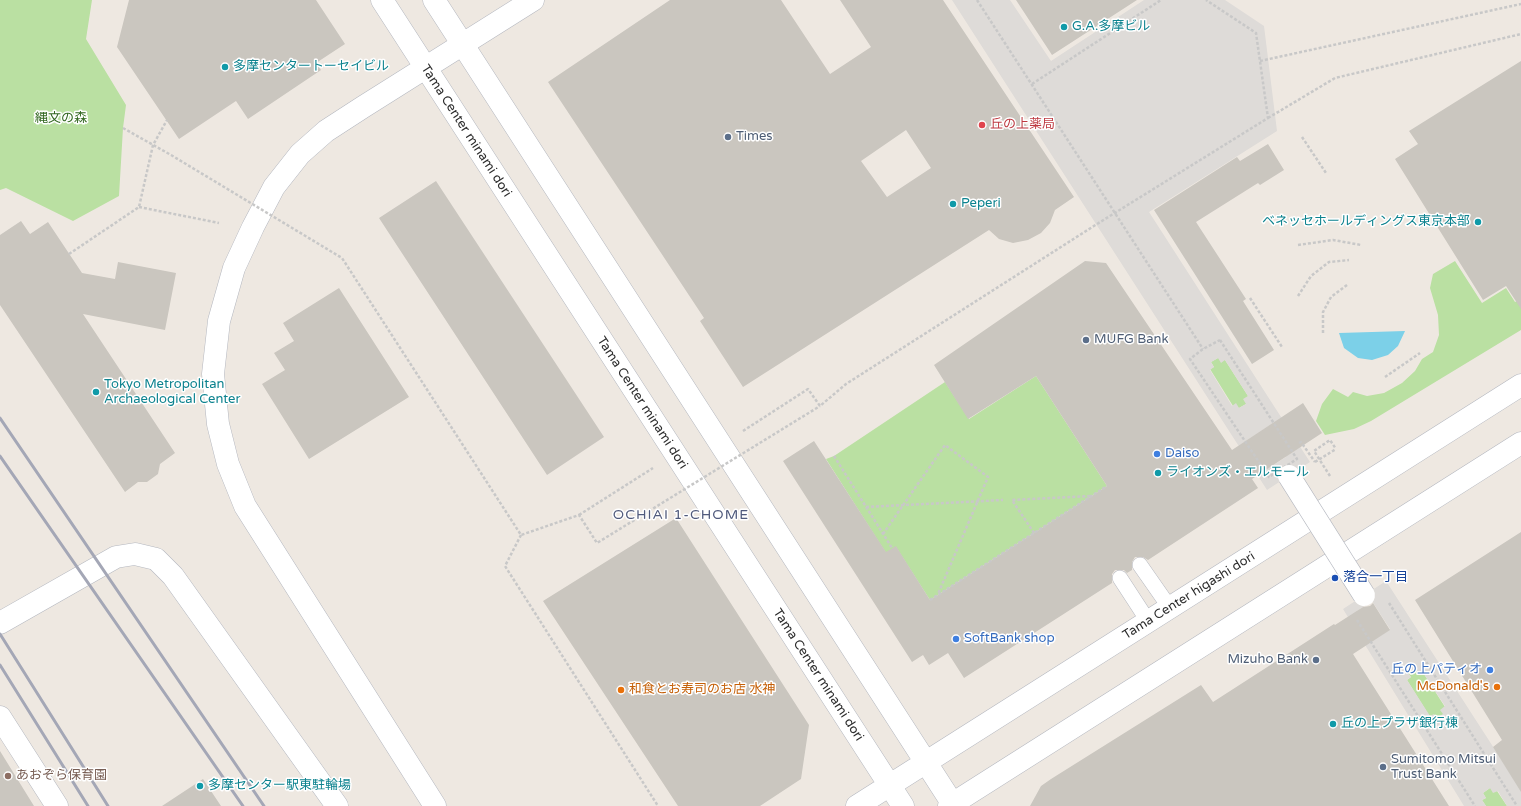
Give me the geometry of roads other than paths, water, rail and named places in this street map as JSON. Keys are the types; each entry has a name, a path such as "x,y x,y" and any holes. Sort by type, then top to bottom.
{"street":[{"name":"Tama Center minami dori","path":"382,0 903,806"},
{"path":"434,0 926,762 952,805 1521,443"},
{"path":"435,806 245,506 228,464 218,424 213,374 219,321 234,268 253,227 274,187 300,154 326,131 533,0"},
{"name":"Tama Center higashi dori","path":"857,806 1521,385"},
{"path":"1289,476 1375,596"},
{"path":"0,623 116,557 135,554 156,559 173,576 337,806"},
{"path":"0,717 57,806"}],"lane":[{"path":"1140,565 1170,608"},
{"path":"1120,578 1148,622"}],"water":[{"path":"1405,331 1398,346 1388,355 1372,360 1358,358 1344,348 1339,333"}],"railway":[{"path":"0,418 264,806"},
{"path":"0,456 243,806"},
{"path":"0,634 108,806"},
{"path":"0,665 88,806"}],"place":[{"name":"G.A.多摩ビル","path":"1064,27"},
{"name":"多摩センタートーセイビル","path":"225,67"},
{"name":"丘の上薬局","path":"982,125"},
{"name":"Times","path":"728,137"},
{"name":"Peperi","path":"953,204"},
{"name":"ベネッセホールディングス東京本部","path":"1478,222"},
{"name":"MUFG Bank","path":"1086,340"},
{"name":"Tokyo Metropolitan Archaeological Center","path":"96,392"},
{"name":"Daiso","path":"1157,454"},
{"name":"ライオンズ・エルモール","path":"1158,473"},
{"name":"落合一丁目","path":"1335,578"},
{"name":"SoftBank shop","path":"956,639"},
{"name":"Mizuho Bank","path":"1316,660"},
{"name":"丘の上パティオ","path":"1490,670"},
{"name":"McDonald's","path":"1497,687"},
{"name":"和食とお寿司のお店 水神","path":"621,690"},
{"name":"丘の上プラザ銀行棟","path":"1333,724"},
{"name":"Sumitomo Mitsui Trust Bank","path":"1383,767"},
{"name":"あおぞら保育園","path":"8,776"},
{"name":"多摩センター駅東駐輪場","path":"200,786"}],"district":[{"name":"OCHIAI 1-CHOME","path":"681,515"}],"park label":[{"name":"縄文の森","path":"61,119"}]}
